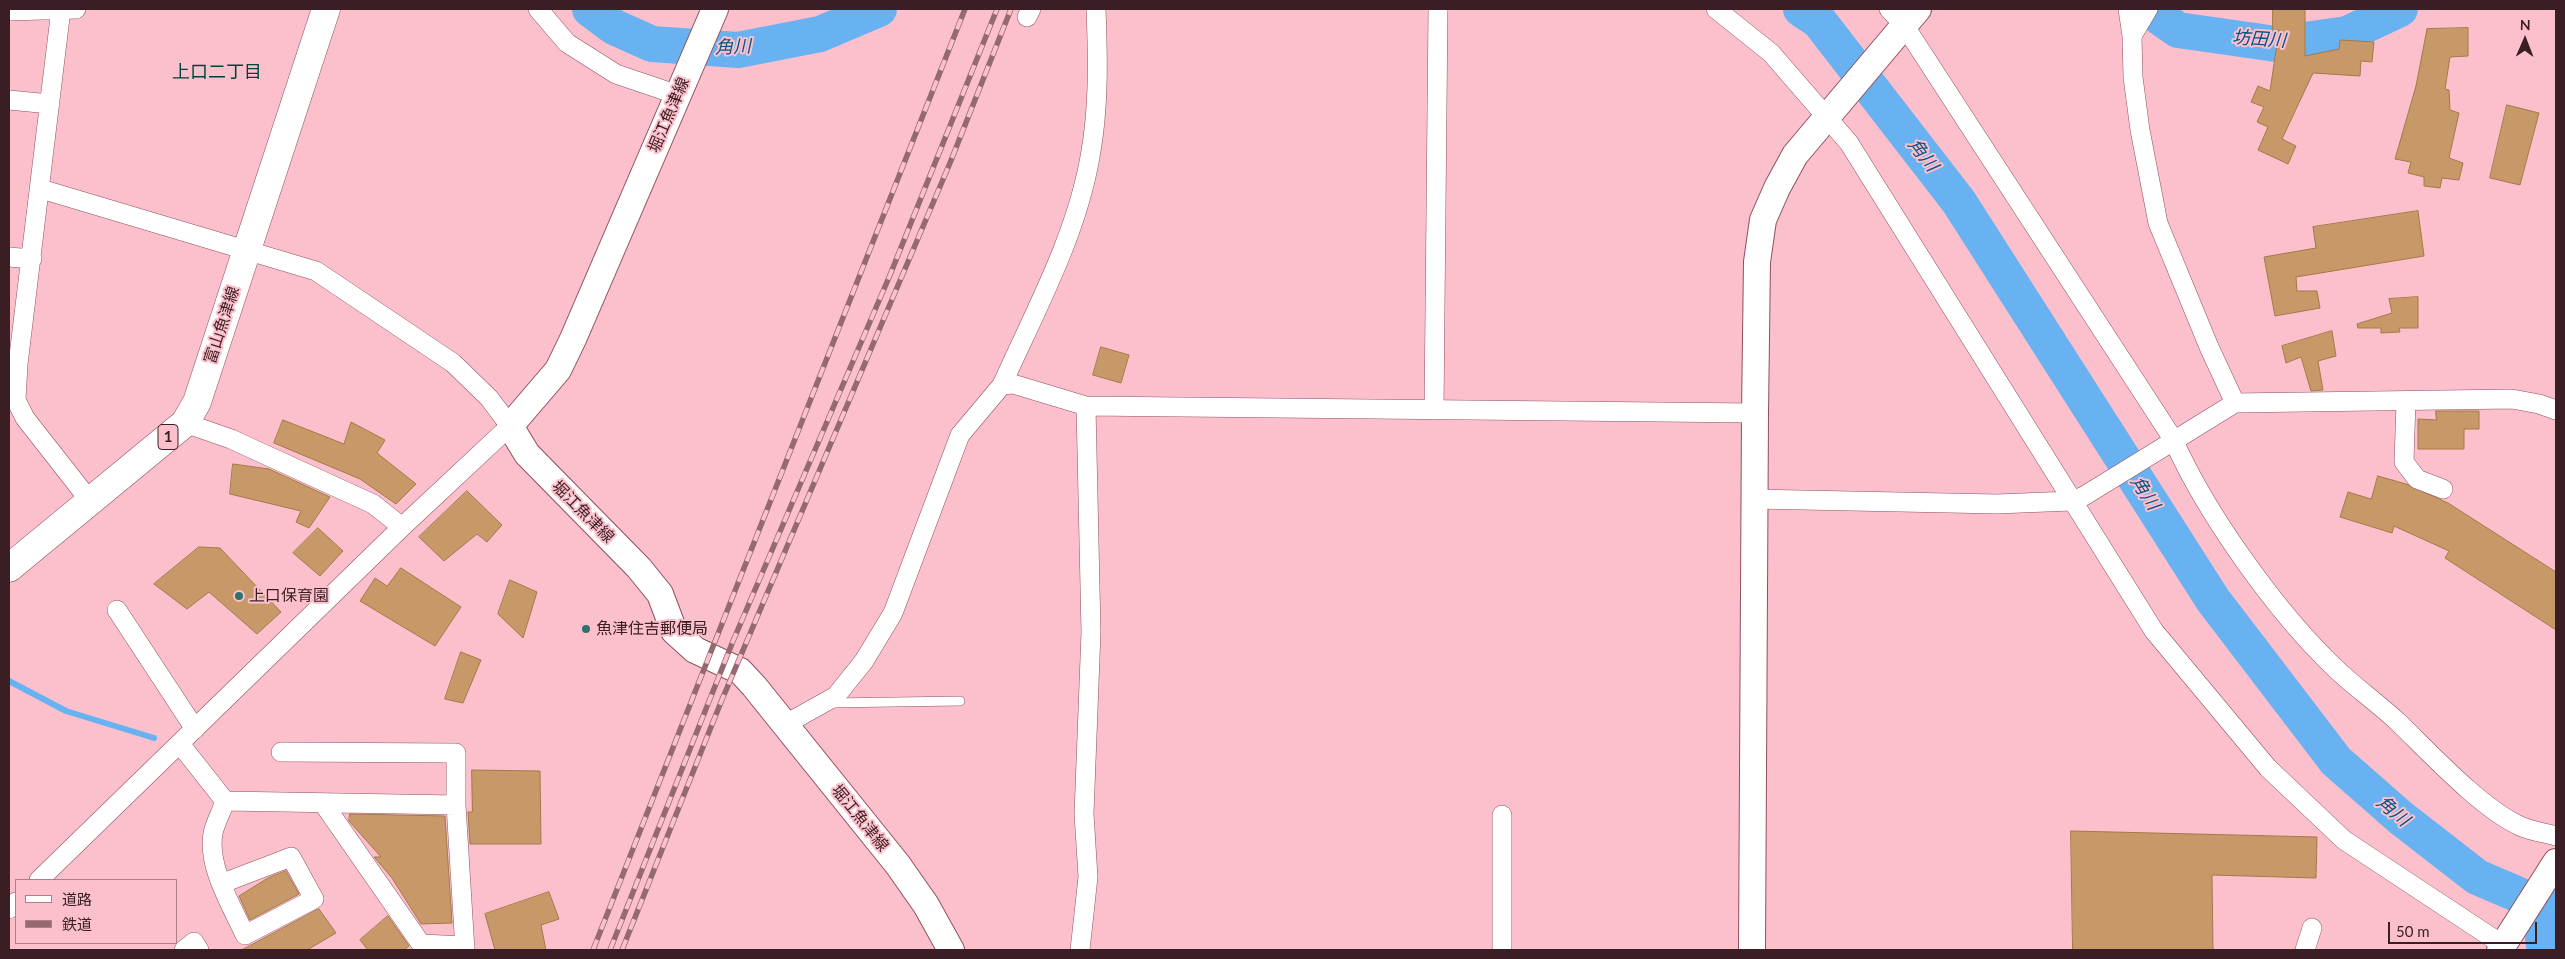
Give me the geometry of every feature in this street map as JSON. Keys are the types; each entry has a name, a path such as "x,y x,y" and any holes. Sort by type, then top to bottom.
{"main road":[{"name":"富山魚津線","path":"9,568 185,422 197,402 326,9"},
{"name":"堀江魚津線","path":"715,9 562,362 528,407 510,426 526,454 639,568 660,594 674,631 695,650 740,671 898,865 926,905 951,950"},
{"path":"1752,950 1754,412 1757,262 1763,220 1776,188 1795,155 1830,114 1903,18"},
{"path":"2505,943 2556,862"}],"street":[{"path":"9,11 66,9 50,104 41,189 12,400 90,501"},
{"path":"538,9 567,43 616,74 682,83"},
{"path":"784,724 836,696 864,661 893,613 960,435 1002,384 1069,234 1090,157 1098,69 1096,9"},
{"path":"1434,410 1438,9"},
{"path":"1716,9 1771,53 1830,114 2078,499 2154,631 2268,768 2344,840 2505,943"},
{"path":"2128,9 2132,36 2133,77 2140,130 2158,223 2209,347 2235,403"},
{"path":"2132,36 2148,9"},
{"path":"1903,18 2249,567 2292,620 2336,669 2396,720 2488,805 2520,826 2556,836"},
{"path":"9,100 50,104"},
{"path":"40,879 402,527 510,426 490,398 453,363 380,312 316,271 248,249 41,189"},
{"path":"9,257 32,259"},
{"path":"1002,384 1013,384 1086,406 1754,412"},
{"path":"1754,499 1997,504 2078,499 2235,403 2512,399 2539,404 2556,410"},
{"path":"2406,401 2404,462 2417,479 2443,489"},
{"path":"1080,950 1088,878 1084,814 1091,632 1086,406"},
{"path":"185,422 231,439 373,504 402,527"},
{"path":"117,610 195,730"},
{"path":"180,744 225,801"},
{"path":"281,752 456,753 456,805 465,948 421,944 323,802"},
{"path":"225,801 456,805"},
{"path":"223,883 292,857 314,899 245,935 214,862 213,834 225,801"},
{"path":"1502,815 1502,950"},
{"path":"2305,950 2312,928"},
{"path":"184,950 194,942 199,950"}],"lane":[{"path":"824,703 960,702"}],"building":[{"path":"2273,9 2305,9 2305,56 2339,49 2340,40 2374,42 2372,62 2361,61 2360,76 2313,73 2282,139 2296,146 2288,164 2258,150 2268,127 2257,122 2264,107 2251,102 2258,86 2270,91 2279,30 2273,30"},
{"path":"2468,28 2468,56 2450,57 2445,89 2449,90 2450,110 2459,113 2449,158 2463,163 2459,180 2442,178 2440,188 2424,186 2424,177 2408,173 2411,162 2395,159 2416,86 2427,29"},
{"path":"2507,105 2539,113 2520,185 2490,178"},
{"path":"2418,211 2424,256 2296,277 2297,291 2317,291 2320,308 2275,316 2264,257 2316,248 2313,227"},
{"path":"2418,297 2418,328 2399,328 2400,332 2381,333 2381,328 2358,328 2357,324 2392,313 2389,299"},
{"path":"2332,331 2336,356 2318,361 2323,390 2311,391 2301,357 2286,363 2282,346"},
{"path":"1101,347 1129,355 1121,383 1093,375"},
{"path":"2436,411 2479,411 2479,429 2464,429 2464,449 2418,449 2418,419 2436,420"},
{"path":"283,420 344,444 351,422 385,440 377,453 416,484 396,504 360,479 274,443"},
{"path":"233,464 269,469 330,497 309,528 296,522 301,511 230,494"},
{"path":"2378,476 2406,484 2448,503 2556,572 2556,630 2445,558 2449,551 2394,526 2392,533 2340,517 2348,492 2371,499"},
{"path":"467,491 502,525 487,542 477,534 444,561 419,537"},
{"path":"318,528 343,551 320,576 293,553"},
{"path":"199,547 220,548 281,612 257,634 209,592 187,609 154,584"},
{"path":"401,568 461,607 435,646 360,601 375,578 387,586"},
{"path":"510,580 537,592 523,638 498,614"},
{"path":"461,652 481,660 463,703 445,699"},
{"path":"472,770 540,771 541,844 470,844 468,812 472,812"},
{"path":"350,814 445,816 452,923 421,924 392,878 374,857 381,857 349,821"},
{"path":"2071,831 2317,837 2316,878 2212,875 2213,950 2073,950"},
{"path":"286,871 299,894 250,920 239,896 268,878"},
{"path":"549,892 559,919 541,925 546,950 495,950 485,914"},
{"path":"319,909 336,933 307,950 242,950"},
{"path":"388,916 409,946 404,950 368,950 360,940"}],"waterway":[{"name":"角川","path":"590,9 614,27 652,44 738,50 820,34 879,9"},
{"name":"角川","path":"1801,9 1819,21 1959,202 2213,600 2336,761 2401,818 2477,877 2547,907 2556,906"},
{"name":"坊田川","path":"2148,9 2178,30 2276,44 2347,34 2400,9"},
{"path":"9,681 66,711 154,738"},
{"path":"2545,950 2543,939 2547,907"}],"railway":[{"path":"593,950 965,9"},
{"path":"610,950 733,641 890,275 997,9"},
{"path":"622,950 721,702 950,163 1011,9"}],"place":[{"name":"上口保育園","path":"239,596"},
{"name":"魚津住吉郵便局","path":"586,629"}],"district":[{"name":"上口二丁目","path":"217,72"}]}
